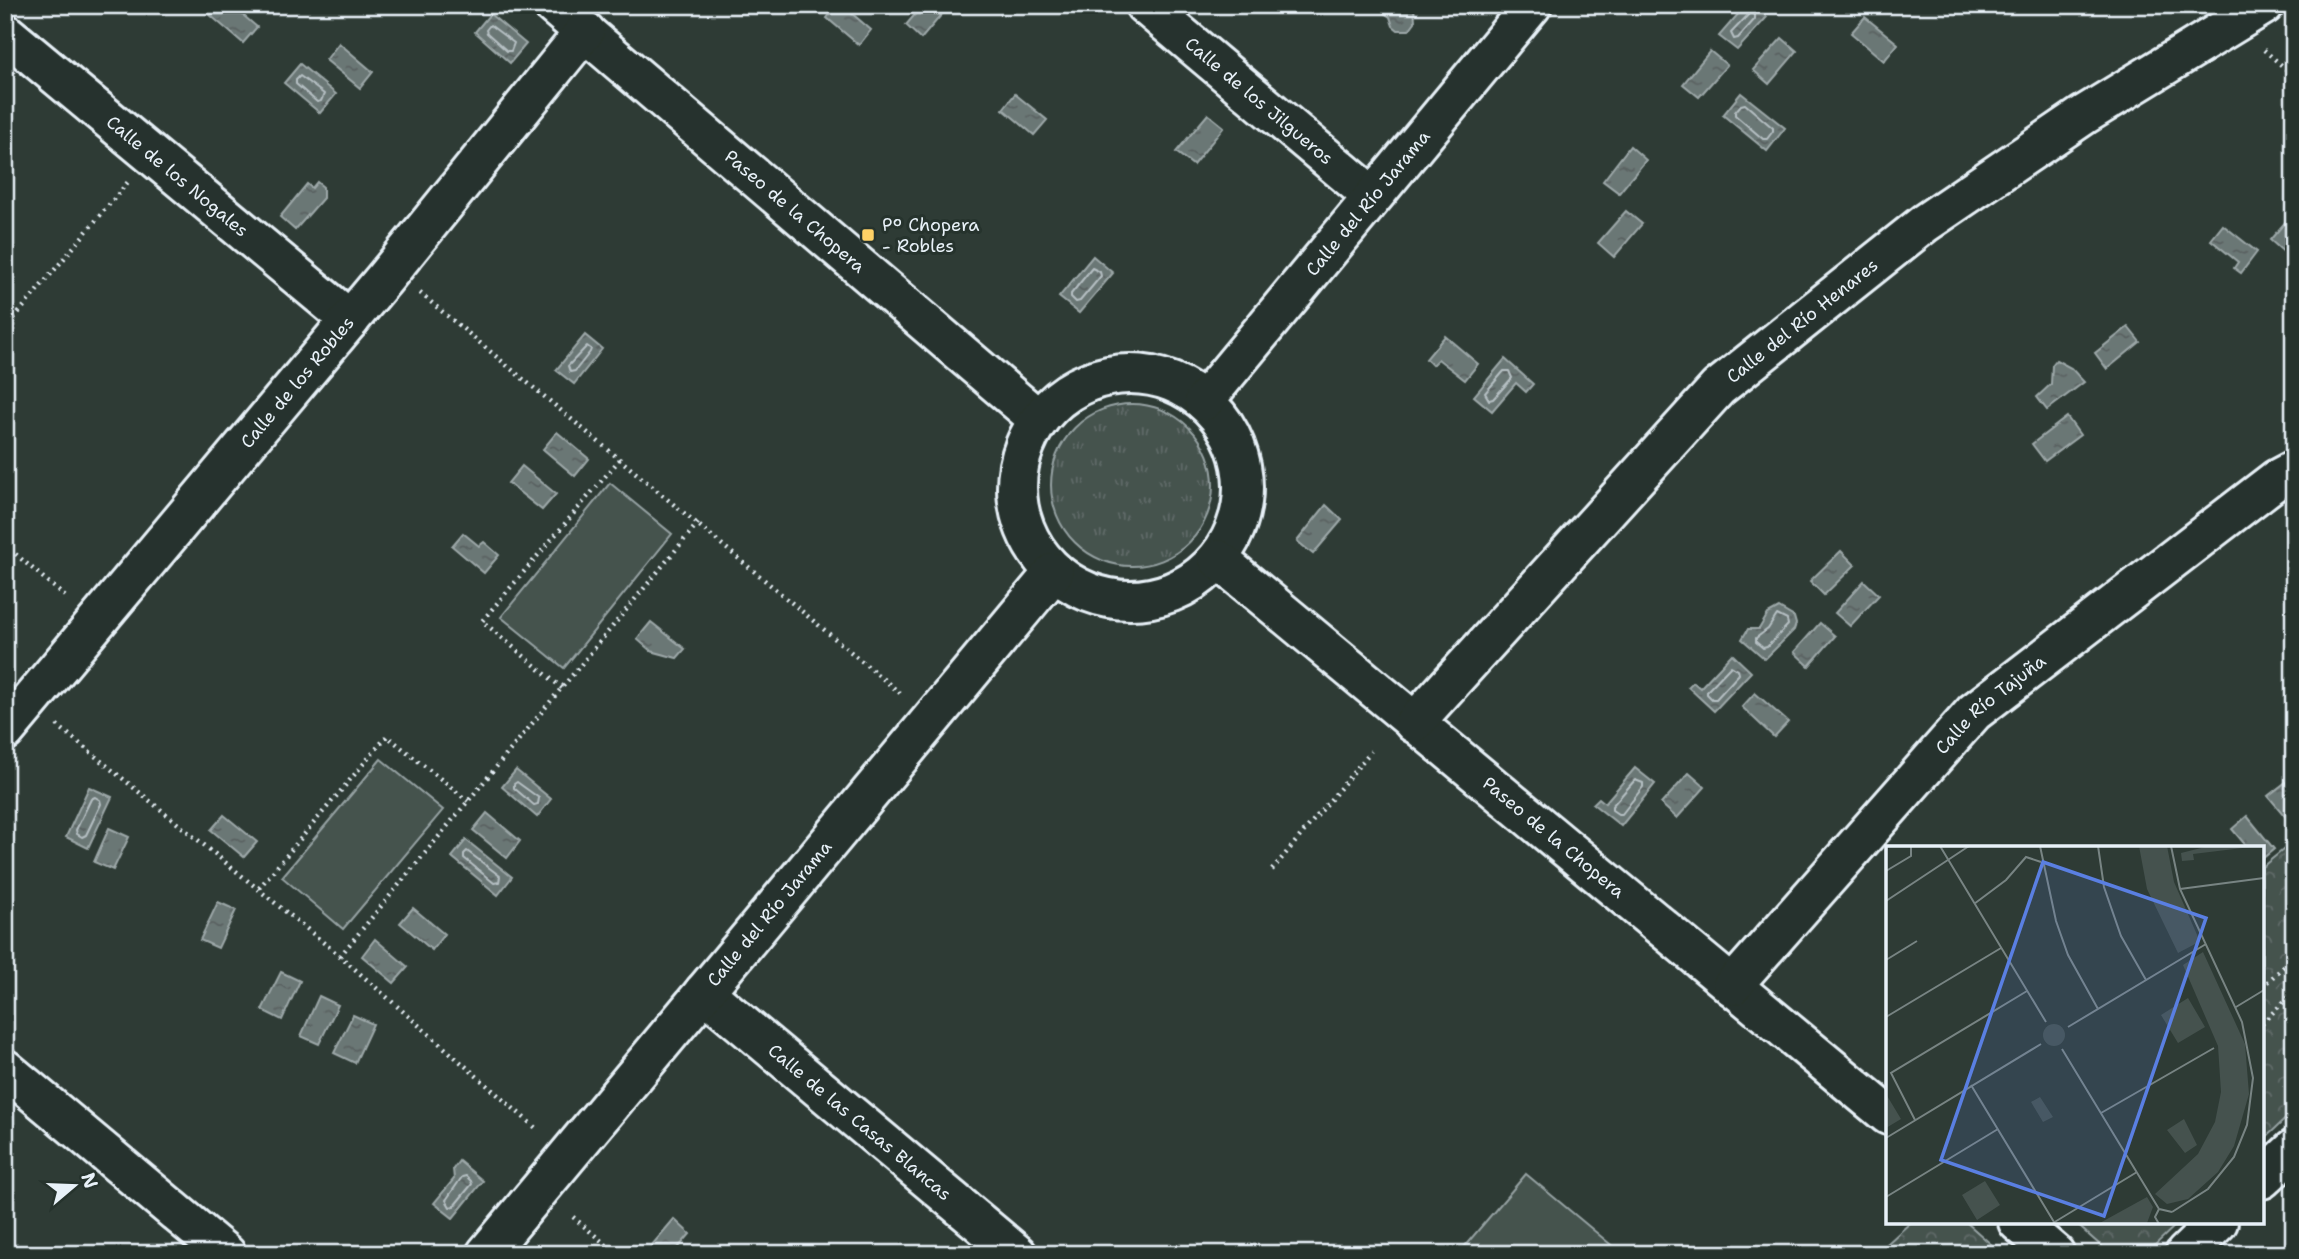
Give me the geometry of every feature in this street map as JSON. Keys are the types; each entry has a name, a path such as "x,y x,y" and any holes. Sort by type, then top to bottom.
{"street":[{"name":"Paseo de la Chopera","path":"552,5 1038,419"},
{"name":"Calle de los Jilgueros","path":"1145,5 1372,196"},
{"name":"Calle del Río Jarama","path":"1204,401 1532,5"},
{"name":"Calle del Río Henares","path":"1414,723 1718,388 1924,223 2084,115 2264,5"},
{"name":"Calle de los Robles","path":"5,731 350,320 585,31"},
{"name":"Calle de los Nogales","path":"5,33 350,320"},
{"path":"1136,373 1172,381 1204,401 1227,427 1240,460 1243,495 1236,529 1218,559 1191,584 1157,598 1120,601 1085,592 1054,572 1028,539 1016,498 1020,456 1038,419 1065,393 1099,377 1111,375 1136,373"},
{"name":"Calle Río Tajuña","path":"1732,986 1974,712 2277,479 2294,470"},
{"name":"Paseo de la Chopera","path":"1218,559 1886,1113"},
{"name":"Calle del Río Jarama","path":"486,1254 1054,572"},
{"name":"Calle de las Casas Blancas","path":"704,992 1017,1254"},
{"path":"5,1069 226,1254"},
{"path":"2264,1177 2294,1149"},
{"path":"2020,1224 2055,1254"},
{"path":"2185,1254 2216,1224"}],"path":[{"path":"2261,47 2294,76"},
{"path":"5,329 133,176"},
{"path":"411,286 900,693"},
{"path":"562,688 482,621 620,459"},
{"path":"340,956 698,523"},
{"path":"5,545 74,604"},
{"path":"51,720 340,956 538,1130"},
{"path":"259,888 387,736 468,801"},
{"path":"1272,870 1371,751"},
{"path":"2264,985 2294,957"},
{"path":"2264,1021 2294,992"},
{"path":"573,1217 617,1254"}],"green space":[{"path":"1132,404 1163,410 1189,428 1207,454 1213,485 1207,516 1189,542 1163,560 1132,566 1101,560 1075,542 1057,516 1051,485 1057,454 1075,428 1101,410"},
{"path":"610,483 672,534 564,668 501,617"},
{"path":"381,759 443,810 343,929 282,877"},
{"path":"2294,841 2294,1111 2264,1139 2264,865"},
{"path":"1526,1174 1622,1254 1458,1254"},
{"path":"1909,1224 1968,1224 2002,1254 1876,1254"},
{"path":"2076,1224 2177,1224 2151,1249 2137,1254 2108,1252"}],"water":[{"path":"219,5 231,5 257,27 243,43 210,15"},
{"path":"837,5 842,5 871,30 859,45 827,18"},
{"path":"923,5 948,7 921,39 906,25"},
{"path":"1372,5 1414,5 1415,22 1409,30 1398,30 1393,26 1390,17"},
{"path":"1746,5 1754,5 1767,17 1737,50 1719,36"},
{"path":"490,14 526,44 510,63 475,32"},
{"path":"1865,17 1898,44 1884,61 1851,33"},
{"path":"1782,38 1797,51 1769,84 1753,70"},
{"path":"339,43 373,72 360,88 326,60"},
{"path":"1710,51 1727,65 1699,97 1683,84"},
{"path":"300,64 336,94 320,113 284,83"},
{"path":"1741,93 1785,128 1767,151 1723,115"},
{"path":"1015,94 1047,120 1034,135 1003,109"},
{"path":"1208,114 1224,127 1193,165 1176,152"},
{"path":"1630,146 1646,160 1619,193 1603,181"},
{"path":"317,182 323,187 323,198 295,230 280,217 307,184 312,188"},
{"path":"1626,211 1642,224 1614,257 1598,243"},
{"path":"2294,212 2294,243 2285,253 2270,240"},
{"path":"2223,225 2257,252 2241,273 2234,268 2238,262 2211,240"},
{"path":"1093,256 1113,273 1079,313 1059,297"},
{"path":"2128,327 2140,342 2107,369 2095,353"},
{"path":"585,335 602,349 574,384 556,370"},
{"path":"1445,336 1478,364 1465,380 1438,359 1432,365 1426,359"},
{"path":"1505,359 1533,384 1526,392 1516,383 1492,411 1474,396"},
{"path":"2056,360 2071,368 2084,382 2047,410 2037,397 2051,384 2052,365"},
{"path":"2067,417 2080,435 2045,461 2032,444"},
{"path":"557,432 589,459 575,476 543,449"},
{"path":"522,466 556,494 542,510 508,483"},
{"path":"1326,505 1342,520 1313,554 1297,541"},
{"path":"463,533 479,546 484,542 499,555 484,573 452,546"},
{"path":"1841,551 1855,565 1824,595 1810,581"},
{"path":"1864,581 1879,595 1850,626 1835,613"},
{"path":"1779,608 1794,617 1796,624 1794,630 1765,659 1742,639 1748,629 1759,629 1768,614"},
{"path":"651,622 685,649 677,658 651,651 637,639"},
{"path":"1820,623 1835,636 1809,666 1794,652"},
{"path":"1732,654 1751,672 1714,711 1688,687 1693,682 1700,688"},
{"path":"1755,693 1788,722 1774,737 1742,707"},
{"path":"1635,768 1655,784 1621,826 1593,804 1599,798 1605,803"},
{"path":"516,770 551,799 537,817 502,787"},
{"path":"1689,773 1705,787 1677,818 1661,804"},
{"path":"2286,782 2294,792 2294,827 2268,796"},
{"path":"89,787 112,797 88,848 66,837"},
{"path":"487,813 520,841 507,858 473,830"},
{"path":"224,815 257,842 244,857 211,830"},
{"path":"2247,816 2274,849 2264,857 2264,846 2246,846 2232,829"},
{"path":"109,828 129,837 113,870 94,862"},
{"path":"466,840 512,877 498,895 452,857"},
{"path":"218,902 236,910 218,948 200,940"},
{"path":"413,908 444,934 432,950 400,923"},
{"path":"375,939 408,967 394,983 362,956"},
{"path":"281,972 300,981 282,1020 262,1010"},
{"path":"319,996 338,1005 319,1044 301,1036"},
{"path":"353,1015 373,1024 355,1063 334,1053"},
{"path":"459,1161 483,1181 453,1218 434,1203 454,1179 453,1169"},
{"path":"674,1219 690,1234 673,1254 646,1252"}],"place":[{"name":"Pº Chopera - Robles","path":"868,235"}]}
